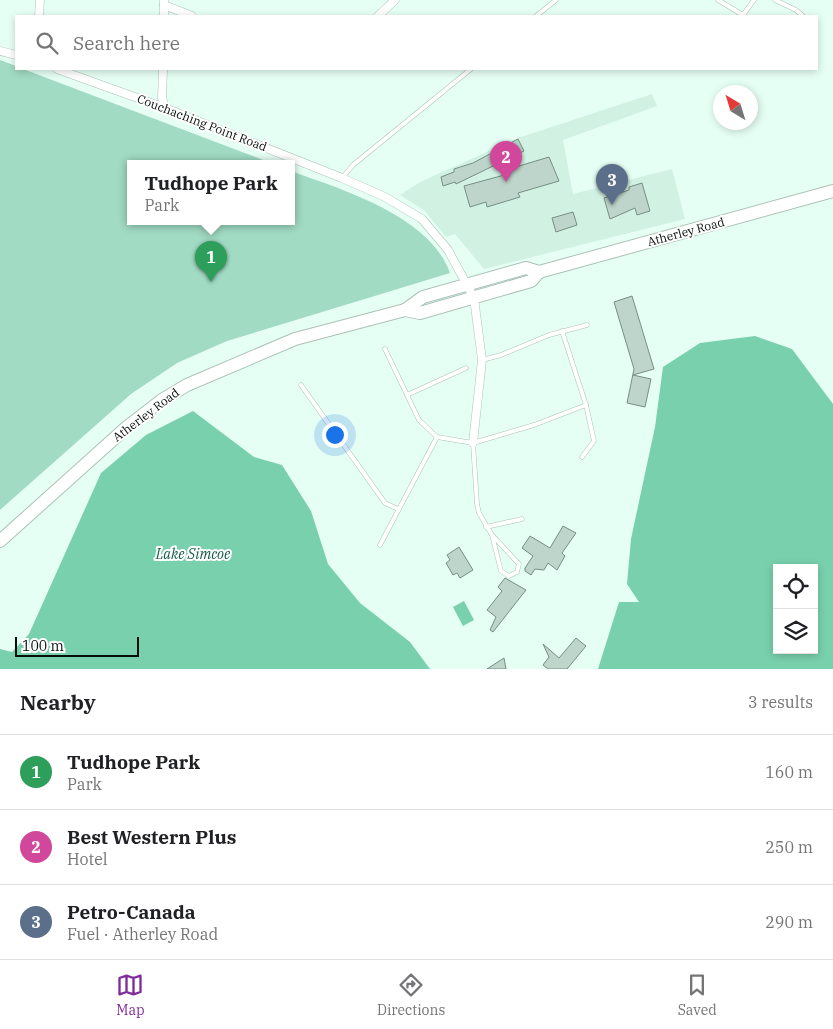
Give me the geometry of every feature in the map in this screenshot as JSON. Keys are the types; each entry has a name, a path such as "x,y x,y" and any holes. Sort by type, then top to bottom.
{"highway":[{"name":"Atherley Road","path":"0,541 127,427 162,400 186,385 294,339 405,310 423,297 526,268 539,272 833,191"},
{"name":"Atherley Road","path":"405,310 420,313 474,298 531,281 539,272"}],"street":[{"path":"39,15 40,0"},
{"path":"379,15 396,0"},
{"path":"164,3 190,15"},
{"path":"0,51 15,55"},
{"name":"Couchaching Point Road","path":"60,70 165,108 342,178 385,197 422,219 448,250 474,298 482,360 473,443"},
{"path":"163,70 162,98 165,108"}],"lane":[{"path":"537,15 556,0"},
{"path":"718,0 743,15 754,0"},
{"path":"775,0 796,10 801,15"},
{"path":"342,178 353,165 470,70"},
{"path":"482,360 562,331 587,325"},
{"path":"562,331 586,405 594,441 582,457"},
{"path":"385,349 419,420 437,437 473,443 534,425 586,405"},
{"path":"407,395 466,368"},
{"path":"301,385 385,503 398,509"},
{"path":"380,545 437,437"},
{"path":"473,443 477,504 486,527 519,564 517,572 509,576 501,571 492,535"},
{"path":"486,527 522,519"}],"shaded area":[{"path":"0,60 15,66 15,70 26,70 263,160 127,160 127,225 295,225 295,172 335,187 382,208 405,221 424,236 440,253 450,273 227,341 177,363 131,394 0,510"},
{"path":"652,94 657,106 563,140 573,194 672,169 685,219 484,269 455,234 446,237 424,210 400,195 420,182 518,138"}],"water":[{"path":"755,336 792,349 833,404 833,669 598,669 619,602 639,602 627,584 631,539 655,427 663,367 700,343"},
{"name":"Lake Simcoe","path":"193,411 254,457 282,465 311,511 328,564 360,603 410,642 430,669 0,669 0,649 12,652 29,634 101,473 146,435"},
{"path":"464,601 474,620 463,626 453,607"}],"building":[{"path":"518,139 524,151 456,184 455,182 443,186 441,177 454,172 454,169 473,163"},
{"path":"549,157 559,181 518,193 520,197 487,207 486,202 470,207 464,186 508,174 506,170"},
{"path":"642,183 650,211 637,215 635,208 610,219 604,198 629,190 629,187"},
{"path":"573,212 577,225 556,232 552,218"},
{"path":"632,296 654,369 633,375 651,379 645,407 627,403 634,369 614,302"},
{"path":"563,526 576,533 562,553 565,556 557,570 548,563 544,570 535,569 531,575 525,571 533,556 522,548 530,536 550,548"},
{"path":"459,547 473,570 460,578 457,573 453,575 446,563 450,560 447,555"},
{"path":"505,578 526,590 493,632 490,630 496,617 487,610 502,591 498,587"},
{"path":"576,638 586,646 567,669 548,669 543,665 549,657 543,644 559,658"},
{"path":"504,658 506,669 487,669"}],"place":[{"name":"Best Western Plus","path":"506,182"},
{"name":"Petro-Canada","path":"612,205"},
{"name":"Tudhope Park","path":"211,282"}]}
